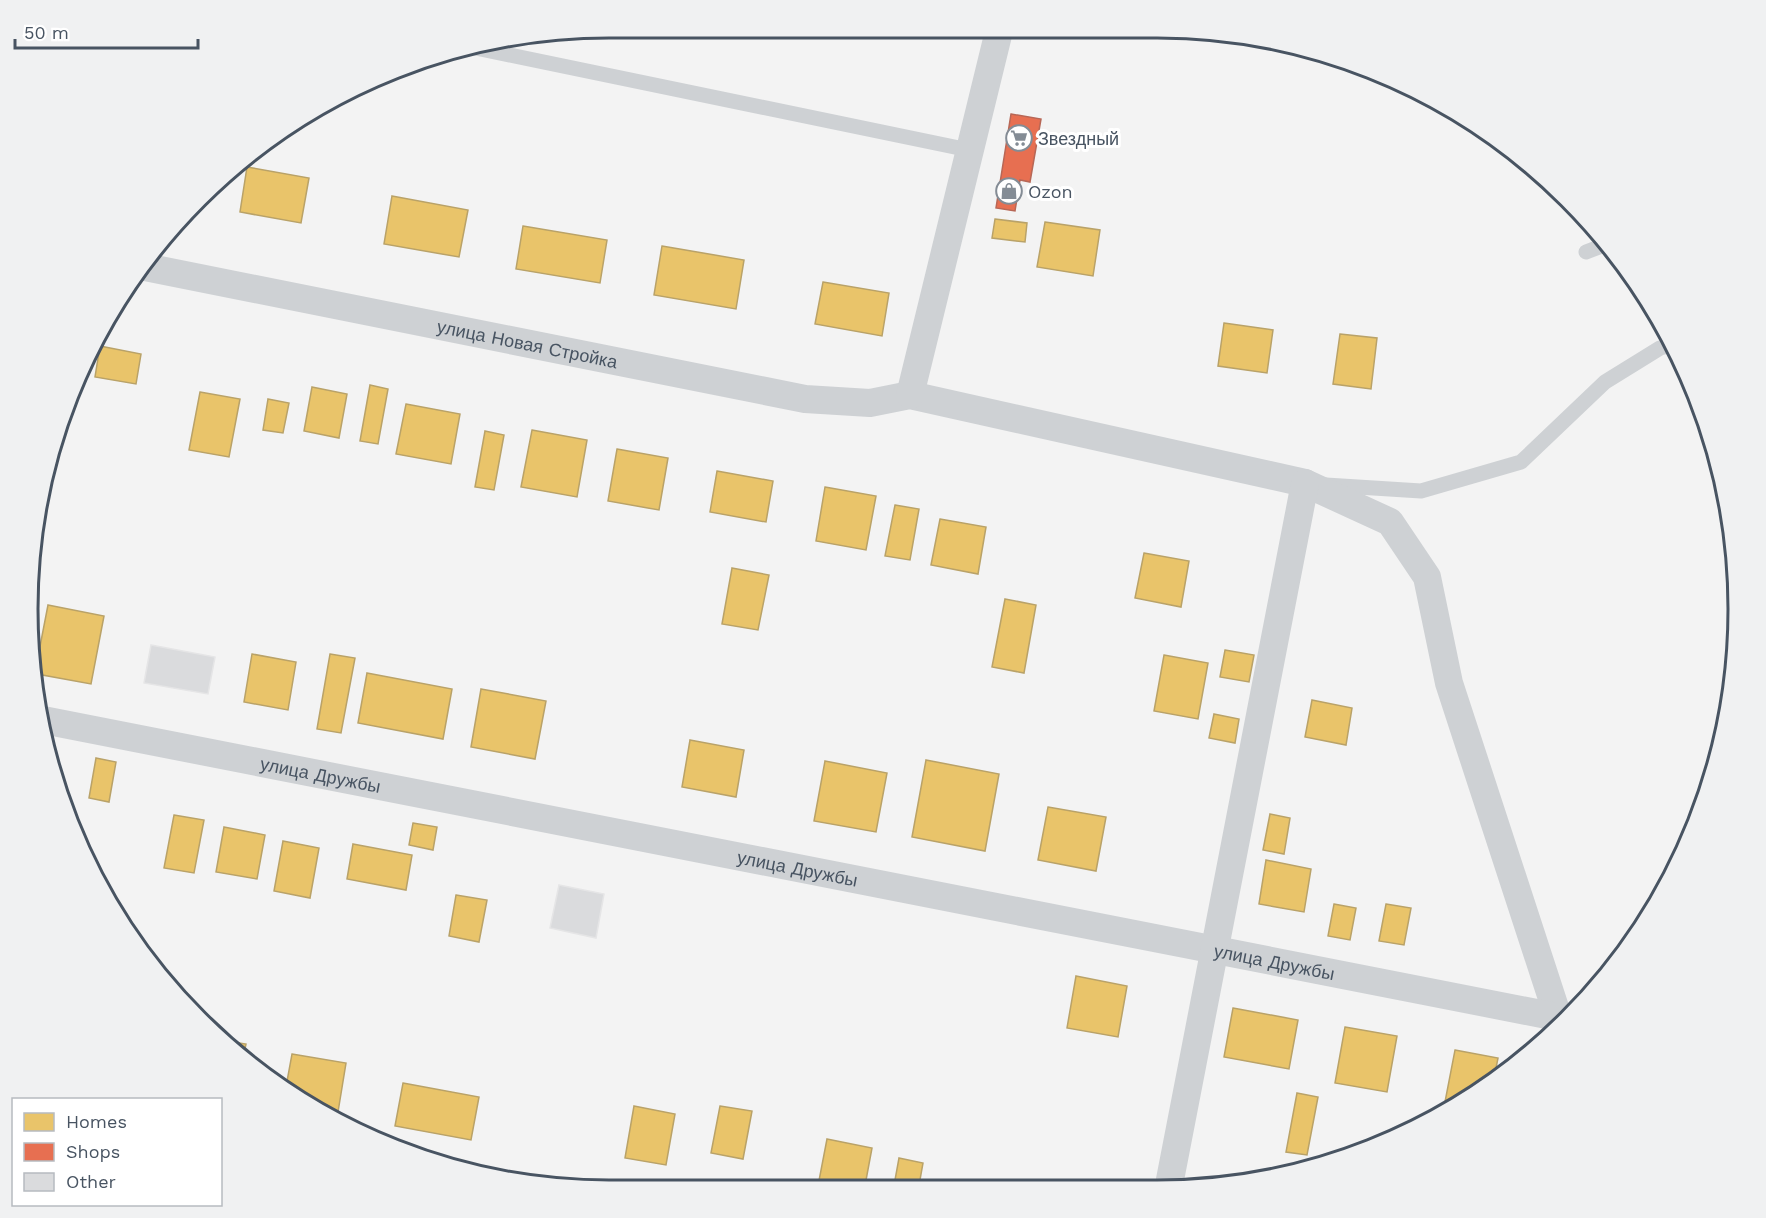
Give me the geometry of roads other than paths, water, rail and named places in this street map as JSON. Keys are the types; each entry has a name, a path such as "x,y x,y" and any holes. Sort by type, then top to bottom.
{"street":[{"path":"997,38 910,395 1305,483 1390,522 1427,577 1449,683 1557,1017"},
{"name":"улица Новая Стройка","path":"151,268 805,399 870,403 910,395"},
{"path":"1170,1180 1305,483"},
{"name":"улица Дружбы","path":"48,721 1215,951 1553,1021"}],"lane":[{"path":"488,50 969,150"},
{"path":"1586,252 1599,247"},
{"path":"1305,483 1420,490 1521,462 1605,382 1665,347"}],"place":[{"name":"Звездный","path":"1019,138"},
{"name":"Ozon","path":"1009,191"}]}
